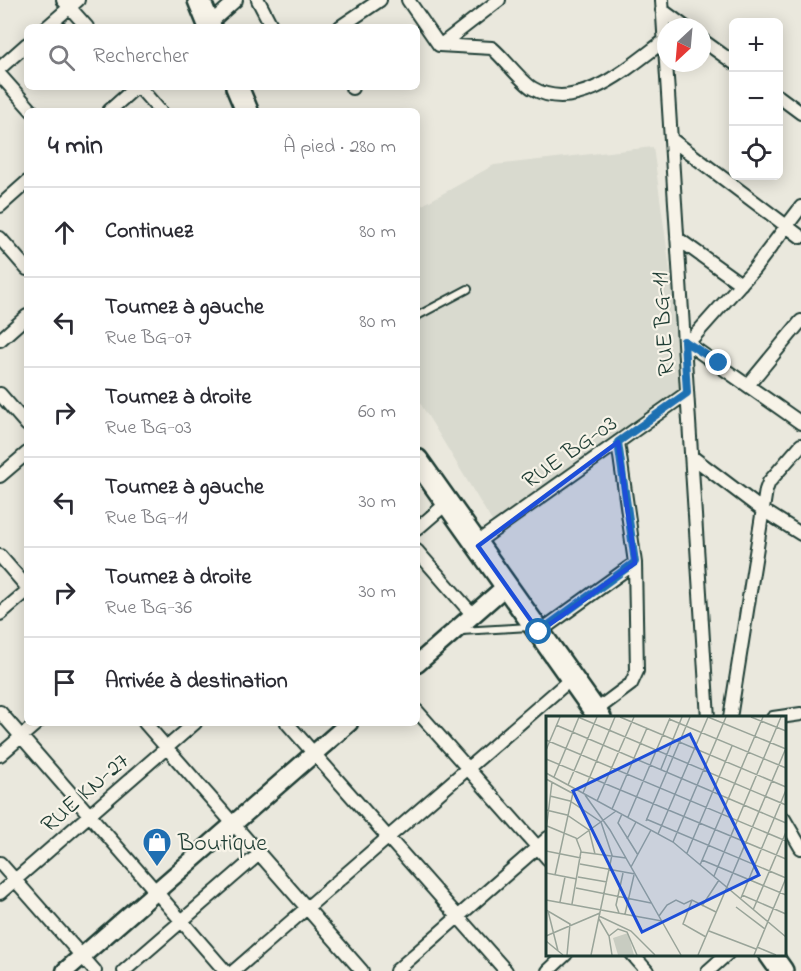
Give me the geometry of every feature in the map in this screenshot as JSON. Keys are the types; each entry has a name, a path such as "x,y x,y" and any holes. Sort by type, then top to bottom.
{"highway":[{"path":"199,0 207,24"},
{"path":"238,90 246,108"},
{"path":"420,464 598,714"},
{"path":"771,956 782,971"}],"street":[{"path":"210,24 236,0"},
{"path":"258,0 270,24"},
{"path":"344,24 380,0"},
{"path":"408,0 437,44 492,48 531,87 557,97 592,89 612,79 657,46"},
{"path":"442,44 499,0"},
{"path":"50,24 70,2 85,24"},
{"path":"662,5 676,18"},
{"path":"711,46 729,59"},
{"path":"0,68 24,47"},
{"name":"RUE BG-11","path":"666,72 686,342 687,393 708,716"},
{"path":"0,75 29,108"},
{"path":"113,108 134,90"},
{"path":"141,90 157,108"},
{"path":"783,100 801,113"},
{"path":"671,139 801,237"},
{"path":"0,206 24,185"},
{"path":"801,207 741,284 686,342 749,384 801,423"},
{"path":"0,238 24,266"},
{"path":"677,238 741,284"},
{"path":"0,340 24,319"},
{"path":"749,384 801,321"},
{"name":"RUE BG-03","path":"476,543 687,393"},
{"path":"0,394 24,422"},
{"path":"598,714 631,684 637,671 635,562 618,442"},
{"path":"730,716 761,509 769,482 801,445"},
{"path":"0,476 24,456"},
{"path":"691,456 761,509 801,534"},
{"path":"420,526 447,503"},
{"path":"420,554 473,615"},
{"path":"0,556 24,585"},
{"path":"537,630 635,562"},
{"path":"420,661 507,586"},
{"path":"0,614 24,592"},
{"path":"234,971 572,678"},
{"path":"0,712 225,971"},
{"path":"420,714 546,857"},
{"path":"782,716 801,714"},
{"path":"0,755 33,726"},
{"path":"148,726 362,971"},
{"name":"RUE KN-27","path":"0,893 192,726"},
{"path":"290,726 506,971"},
{"path":"65,971 347,726"},
{"path":"786,822 801,848"},
{"path":"396,971 546,840"},
{"path":"124,971 259,854"},
{"path":"0,863 95,971"},
{"path":"548,971 564,956"},
{"path":"634,956 647,971"},
{"path":"708,971 726,956"}],"lane":[{"path":"420,314 468,289"},
{"path":"454,631 537,630"}],"highlighted area":[{"path":"618,442 635,563 539,632 478,546"}],"shaded area":[{"path":"653,147 687,393 496,528 420,403 420,206 494,165"}],"place":[{"name":"Boutique","path":"157,868"}],"route":[{"path":"539,632 635,562 618,442 687,393 684,341 689,342 719,363"}]}
